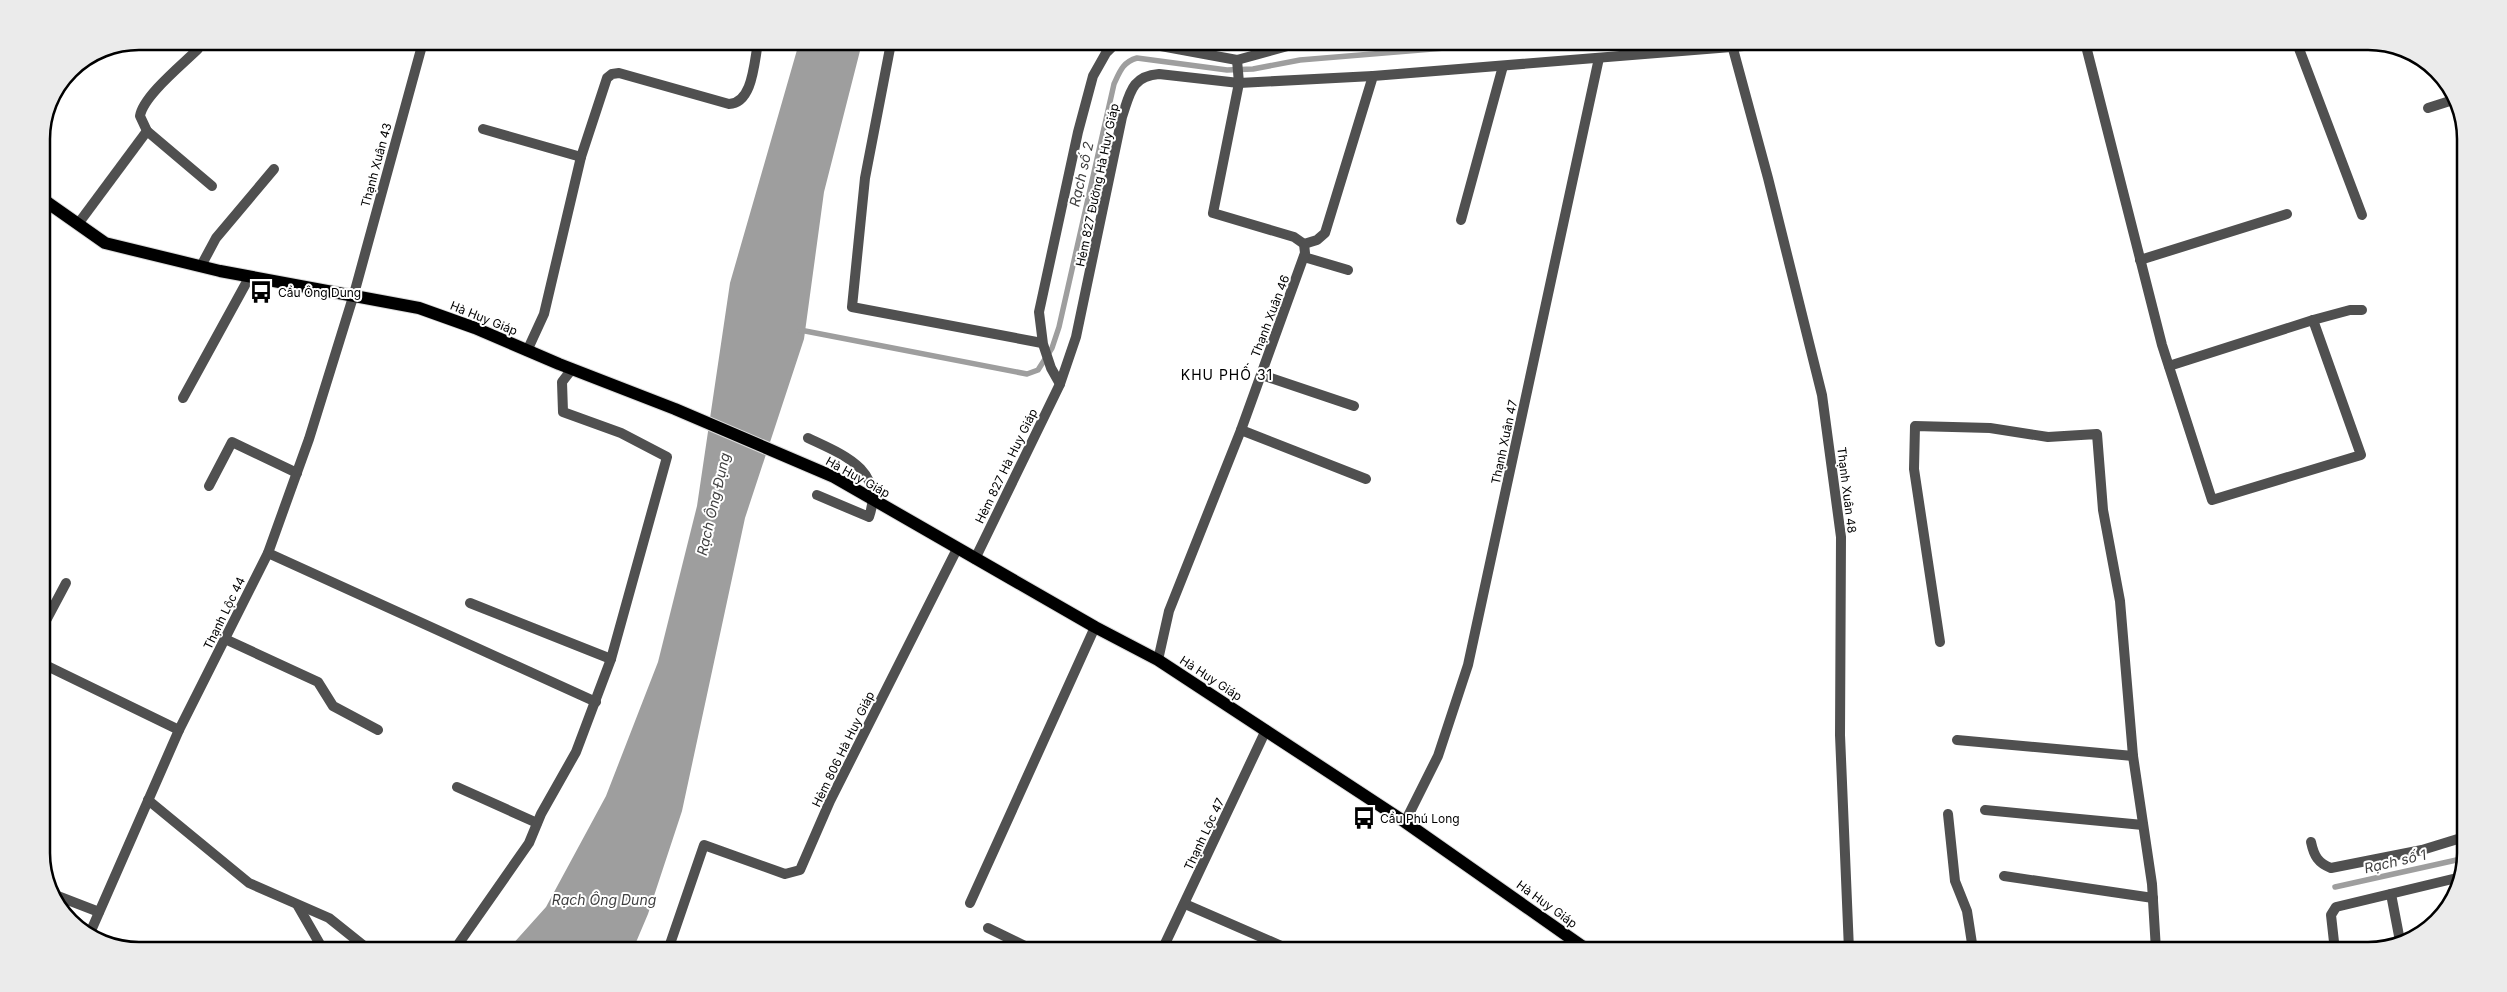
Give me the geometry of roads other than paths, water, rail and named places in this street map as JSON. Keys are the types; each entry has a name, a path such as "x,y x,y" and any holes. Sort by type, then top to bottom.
{"main road":[{"name":"Hà Huy Giáp","path":"50,204 105,243 201,266 419,308 475,328 572,369 675,409 834,477 974,559 1158,660 1405,822 1576,942"}],"street":[{"path":"196,50 144,105 140,116 147,131 212,186"},
{"name":"Thạnh Xuân 43","path":"354,294 418,50"},
{"path":"528,351 544,314 581,157 607,78 612,74 619,73 729,104 738,102 747,93 756,50"},
{"path":"890,50 865,178 852,307 1042,343"},
{"path":"1060,384 1051,368 1042,343 1039,312 1078,132 1093,76 1109,50"},
{"path":"1183,50 1237,60 1273,50"},
{"name":"Hẻm 827 Đường Hà Huy Giáp","path":"1060,384 1076,337 1122,117 1131,91 1139,79 1148,75 1239,83 1374,76 1696,50"},
{"name":"Thạnh Xuân 48","path":"1733,50 1768,178 1822,395 1841,537 1840,735 1849,942"},
{"path":"2087,50 2169,366 2212,500 2361,455 2313,320"},
{"path":"2300,50 2362,215"},
{"name":"Thạnh Xuân 47","path":"1405,822 1438,756 1468,665 1599,58"},
{"path":"1237,60 1239,83 1213,213 1294,237 1304,244 1317,240 1325,233 1374,76"},
{"path":"1461,220 1503,66"},
{"path":"2428,108 2449,101"},
{"path":"483,129 581,157"},
{"path":"78,224 147,131"},
{"path":"201,266 216,238 274,169"},
{"path":"2140,260 2287,214"},
{"name":"Thạnh Xuân 46","path":"1158,660 1169,611 1262,375 1304,257 1304,244"},
{"path":"1304,257 1348,270"},
{"path":"184,398 250,276"},
{"name":"Thạnh Lộc 44","path":"92,928 179,730 268,553 297,473 354,294"},
{"path":"2169,366 2313,320 2350,310 2362,310"},
{"path":"460,942 528,844 576,752 611,659 667,457 622,433 563,412 562,382 572,369"},
{"path":"1262,375 1354,406"},
{"name":"Hẻm 827 Hà Huy Giáp","path":"974,559 1060,384"},
{"path":"1940,642 1914,469 1915,426 1990,428 2048,437 2097,434 2103,510 2120,601 2133,756 2153,898 2156,942"},
{"path":"1241,430 1366,479"},
{"path":"808,438 843,454 868,476 874,501 868,517 817,495"},
{"path":"209,486 232,442 297,473"},
{"name":"Hẻm 806 Hà Huy Giáp","path":"671,942 704,845 785,874 800,870 830,801 957,549"},
{"path":"268,553 596,702"},
{"path":"50,614 66,583"},
{"path":"470,603 611,659"},
{"path":"970,903 1095,627"},
{"path":"225,639 318,682 333,706 378,730"},
{"path":"50,666 179,730"},
{"name":"Thạnh Lộc 47","path":"1166,942 1266,730"},
{"path":"1957,740 2133,756"},
{"path":"458,787 538,823"},
{"path":"148,800 249,883 329,918 359,942"},
{"path":"1985,810 2143,825"},
{"path":"1948,814 1955,881 1967,911 1972,942"},
{"path":"2311,842 2314,855 2322,864 2331,868 2422,850 2457,839"},
{"path":"2004,876 2153,898"},
{"path":"2334,942 2331,915 2336,907 2453,879"},
{"path":"2391,894 2399,936"},
{"path":"63,898 99,912"},
{"path":"1184,904 1272,942"},
{"path":"298,906 319,942"},
{"path":"988,928 1017,942"}],"water":[{"name":"Rạch Ông Dung","path":"797,50 860,50 824,192 804,339 745,518 682,811 648,914 636,942 515,942 546,907 606,796 658,662 697,506 730,283"}],"waterway":[{"name":"Rạch số 2","path":"800,330 1027,374 1038,370 1052,348 1059,327 1114,84 1120,71 1128,62 1137,58 1227,70 1253,69 1300,60 1421,50"},
{"name":"Rạch số 1","path":"2335,887 2456,860"}],"place":[{"name":"Cầu Ông Dung","path":"261,292"},
{"name":"Cầu Phú Long","path":"1364,818"}],"district":[{"name":"KHU PHỐ 31","path":"1227,374"}],"water label":[{"name":"Rạch Ông Đụng","path":"713,504"}]}
